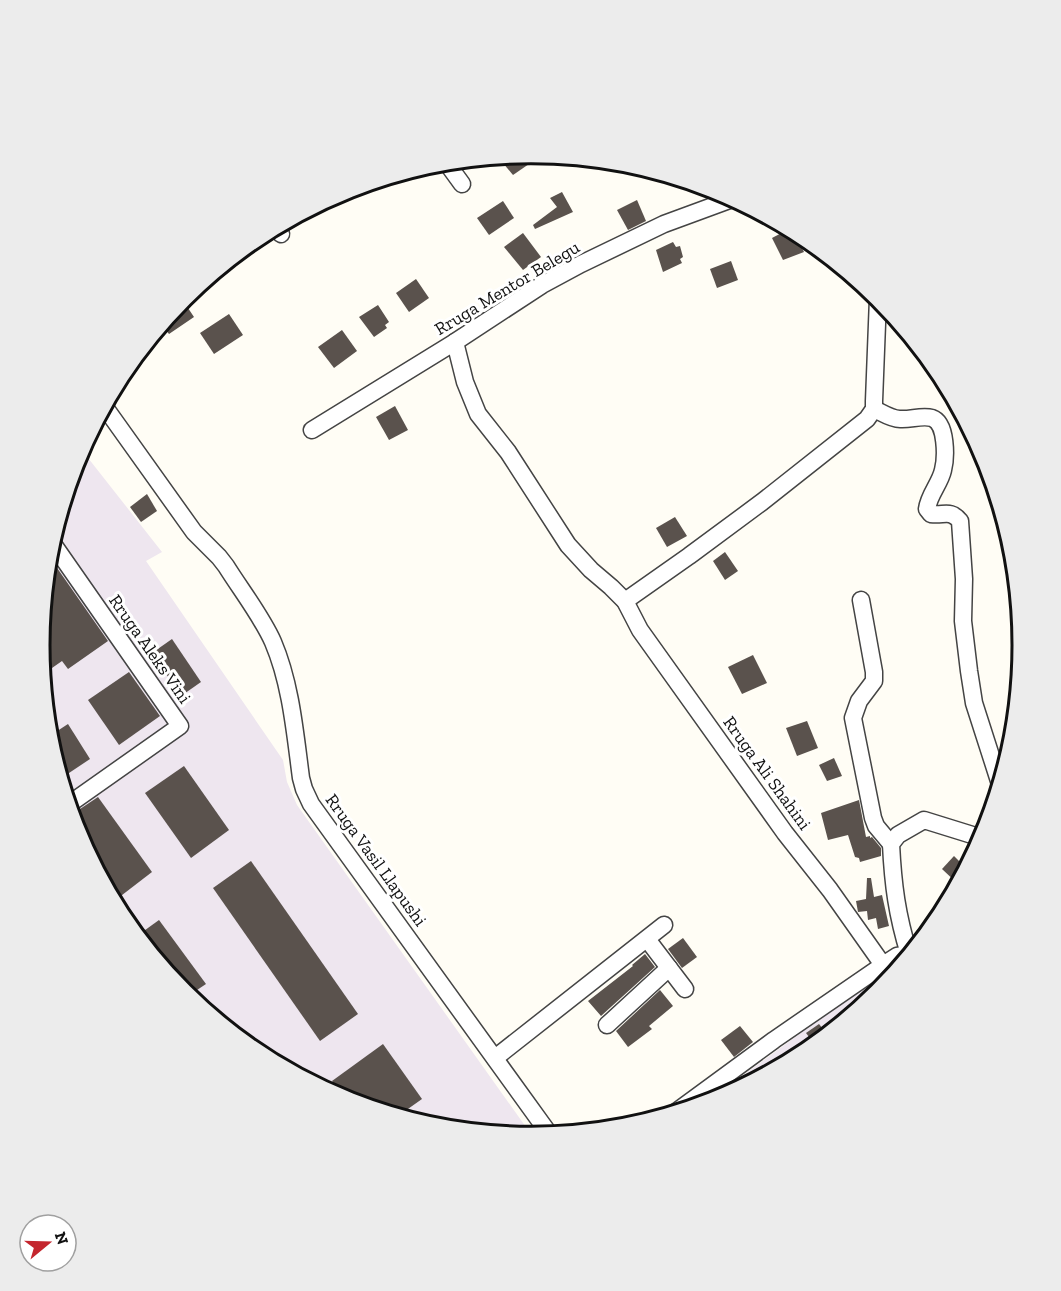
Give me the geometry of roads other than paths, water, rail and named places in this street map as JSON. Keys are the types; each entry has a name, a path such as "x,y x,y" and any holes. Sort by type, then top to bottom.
{"street":[{"path":"453,171 462,184"},
{"name":"Rruga Mentor Belegu","path":"312,430 455,342 542,285 664,224 720,203"},
{"path":"625,601 762,502 867,419 874,409 877,312"},
{"name":"Rruga Ali Shahini","path":"455,342 465,382 478,414 508,452 568,545 625,601 635,622 654,650 883,965"},
{"path":"874,409 898,419 930,417 938,421 942,429 945,443 943,471 929,499 927,509 930,514 951,513 960,521 964,579 963,621 969,671 974,703 995,769"},
{"name":"Rruga Vasil Llapushi","path":"109,414 194,532 226,566 272,640 285,680 301,778 311,804 543,1126"},
{"name":"Rruga Aleks Vini","path":"59,552 180,726 75,800"},
{"path":"861,600 874,681 859,701 853,718 873,818 876,826 891,843"},
{"path":"907,944 897,908 891,866 891,843 898,835 924,820 973,835"},
{"path":"495,1058 664,925"},
{"path":"647,939 685,989"},
{"path":"697,1097 774,1040 898,956"},
{"path":"607,1025 669,968"}]}
